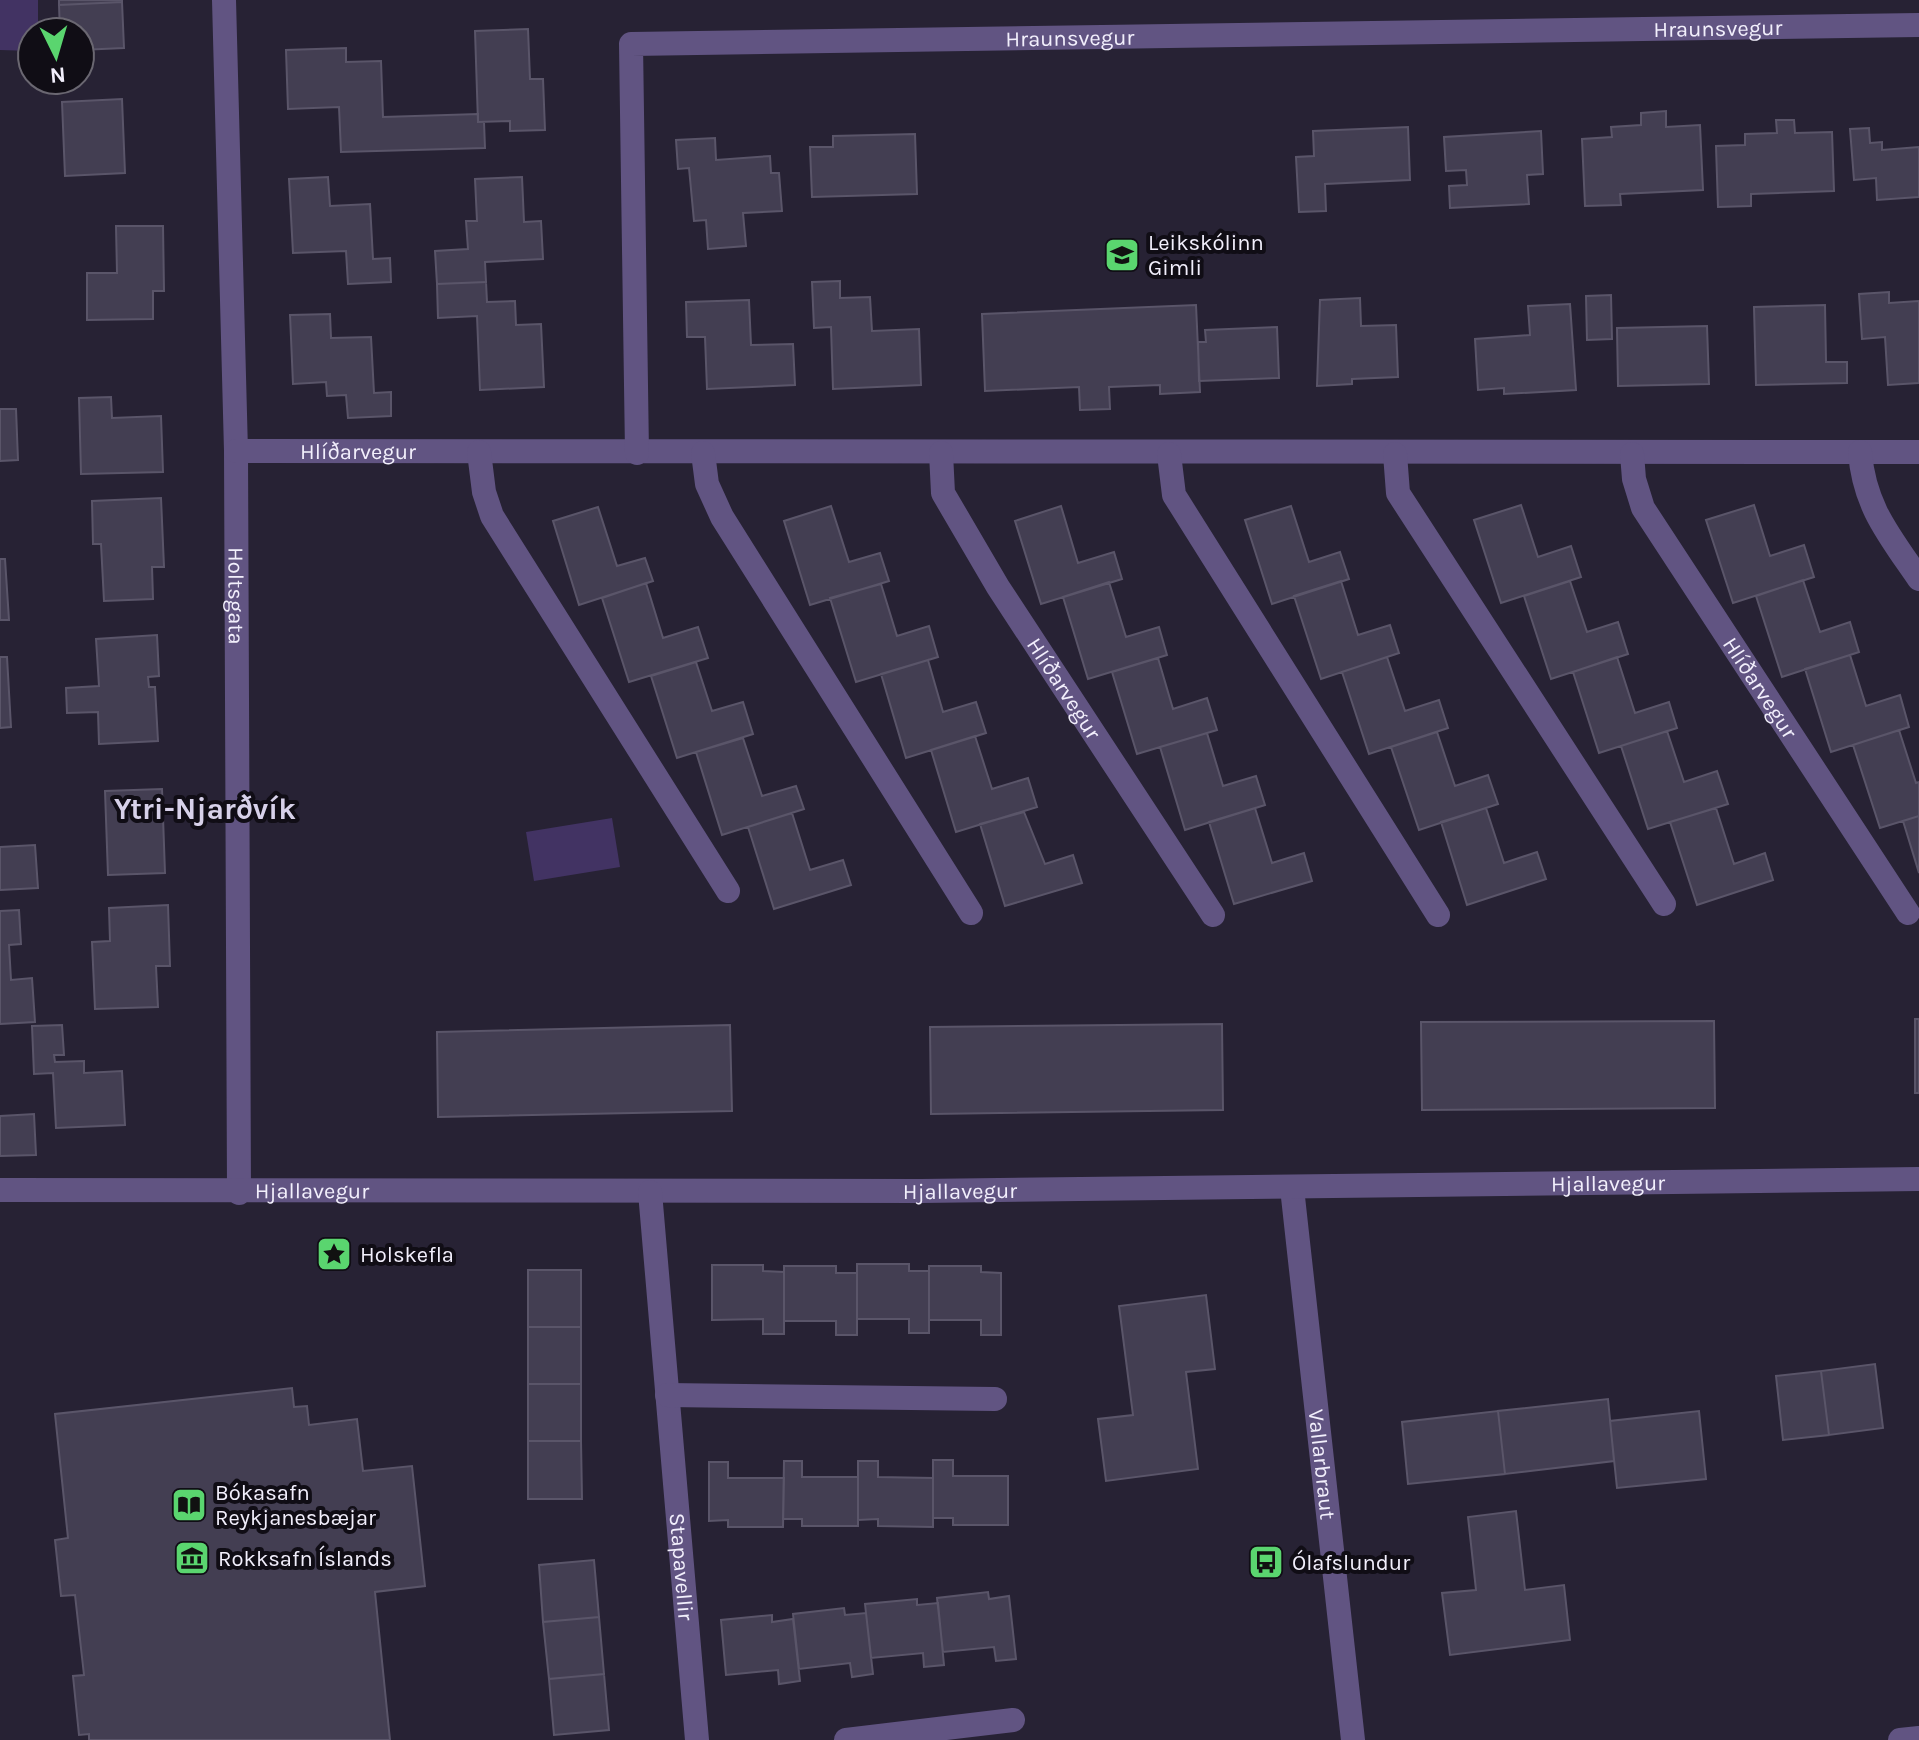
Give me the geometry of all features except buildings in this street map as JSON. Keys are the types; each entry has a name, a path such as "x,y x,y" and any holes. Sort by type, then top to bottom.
{"street":[{"name":"Holtsgata","path":"224,0 236,451 239,1193"},
{"name":"Hraunsvegur","path":"637,453 631,44 1919,25"},
{"name":"Hlíðarvegur","path":"236,451 1169,454 1919,452"},
{"path":"479,452 484,492 492,516 728,891"},
{"path":"1860,452 1863,483 1875,513 1919,579"},
{"path":"703,453 707,484 722,517 971,913"},
{"name":"Hlíðarvegur","path":"941,453 943,493 998,587 1213,915"},
{"path":"1169,454 1174,495 1438,915"},
{"path":"1395,454 1398,493 1664,904"},
{"name":"Hlíðarvegur","path":"1632,454 1634,479 1643,508 1908,913"},
{"name":"Hjallavegur","path":"0,1190 650,1192 1292,1188 1805,1178 1919,1179"},
{"name":"Vallarbraut","path":"1292,1188 1353,1740"},
{"name":"Stapavellir","path":"650,1192 697,1740"},
{"path":"667,1395 995,1399"},
{"path":"846,1740 1013,1720"},
{"path":"1900,1740 1919,1738"}],"shaded area":[{"path":"0,0 38,0 38,16 16,16 16,50 0,50"},
{"path":"612,818 620,867 534,881 526,832"}],"place":[{"name":"Leikskólinn Gimli","path":"1122,255"},
{"name":"Holskefla","path":"334,1254"},
{"name":"Bókasafn Reykjanesbæjar","path":"189,1505"},
{"name":"Rokksafn Íslands","path":"192,1558"},
{"name":"Ólafslundur","path":"1266,1562"}],"district":[{"name":"Ytri-Njarðvík","path":"205,809"}]}
